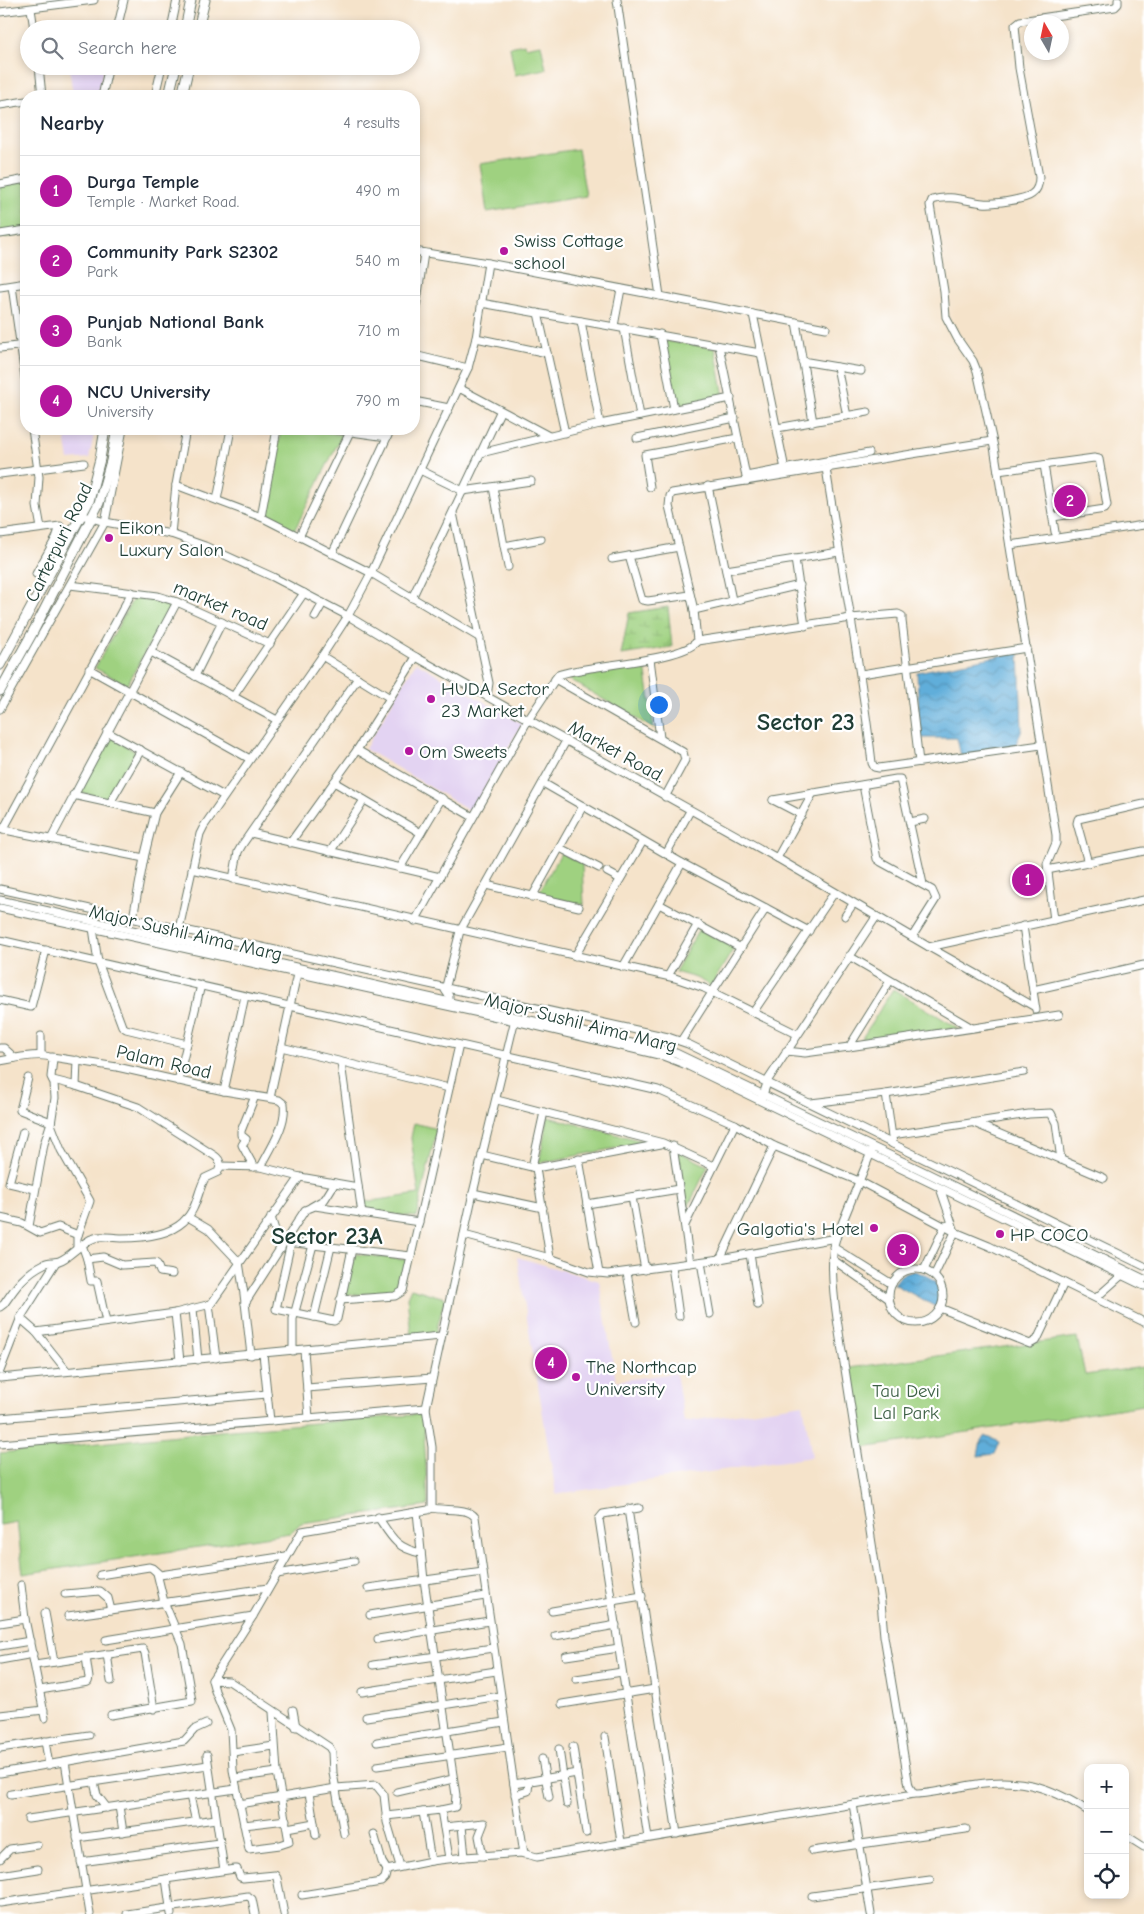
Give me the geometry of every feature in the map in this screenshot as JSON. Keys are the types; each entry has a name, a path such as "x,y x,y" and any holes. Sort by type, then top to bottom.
{"main road":[{"path":"187,20 191,0"},
{"path":"200,20 205,0"},
{"path":"170,90 174,75"},
{"path":"183,90 187,75"},
{"name":"Carterpuri Road","path":"0,665 91,496 104,435"},
{"name":"Carterpuri Road","path":"0,691 34,630 99,503 111,461 116,435"}],"street":[{"path":"0,12 94,0"},
{"path":"119,20 124,0"},
{"path":"173,20 177,0"},
{"path":"617,0 660,296"},
{"path":"1054,920 1047,870 1048,859 1057,839 998,472 973,361 948,323 944,310 944,292 931,202 934,199 948,198 988,203 1026,197 1033,194 1039,185 1039,177 1024,96 1015,26 1020,21 1115,7 1118,4 1118,0"},
{"path":"31,8 33,20"},
{"path":"39,75 41,90"},
{"path":"103,90 107,75"},
{"path":"156,90 160,75"},
{"path":"0,105 20,102"},
{"path":"0,184 20,181"},
{"path":"0,234 20,231"},
{"path":"420,252 488,263 826,328"},
{"path":"420,280 424,253"},
{"path":"170,942 172,935 178,930 200,834 348,616 371,573 459,388 468,368 476,338 488,263"},
{"path":"0,288 20,284"},
{"path":"12,286 20,325"},
{"path":"614,326 621,289"},
{"path":"481,303 760,353"},
{"path":"538,313 566,433"},
{"path":"753,314 785,471"},
{"path":"581,321 600,424"},
{"path":"796,322 813,422"},
{"path":"624,328 640,416"},
{"path":"660,334 674,409"},
{"path":"476,338 547,353"},
{"path":"0,348 20,346"},
{"path":"719,346 746,478"},
{"path":"420,356 468,368"},
{"path":"802,361 861,371"},
{"path":"837,367 847,416"},
{"path":"459,388 500,412 549,436"},
{"path":"481,453 600,424 731,398"},
{"path":"420,402 449,408"},
{"path":"412,598 500,412"},
{"path":"777,428 868,412"},
{"path":"637,438 735,418"},
{"path":"33,435 38,468 37,506 41,528"},
{"path":"0,709 105,522 122,435"},
{"path":"170,534 185,435"},
{"path":"218,500 229,435"},
{"path":"261,518 276,435"},
{"path":"299,537 349,435"},
{"path":"332,554 387,437 372,435"},
{"path":"650,487 645,455 738,438"},
{"path":"785,471 826,468 992,441"},
{"path":"697,642 694,610 669,506 672,493 869,453"},
{"path":"998,472 1094,458 1100,461 1105,509 1053,517"},
{"path":"0,474 84,463"},
{"path":"1044,465 1056,532"},
{"path":"826,468 861,674 872,763 874,766 879,768 1041,746"},
{"path":"420,470 463,491 531,482"},
{"path":"176,485 261,518 371,573 480,638"},
{"path":"708,486 732,600"},
{"path":"493,487 508,568"},
{"path":"453,513 489,683 486,696"},
{"name":"Market Road.","path":"81,515 105,522 170,534 240,561 304,593 348,616 416,657 690,811 778,858 834,893 1035,1007"},
{"path":"1010,544 1144,525"},
{"path":"0,534 60,526 36,574"},
{"path":"504,546 541,539"},
{"path":"612,559 679,547"},
{"path":"726,570 839,552"},
{"path":"629,556 642,600 648,601 690,594"},
{"path":"795,559 805,626"},
{"name":"market road","path":"70,585 132,592 177,602 270,644"},
{"path":"694,610 800,585"},
{"path":"132,592 2,830 144,858"},
{"path":"233,697 304,593"},
{"path":"51,839 177,602"},
{"path":"315,617 323,603"},
{"path":"415,920 528,720 555,679 562,674 650,659 691,647 697,642 851,618 898,614 902,616 918,762"},
{"path":"195,676 222,622"},
{"path":"861,674 1027,648"},
{"path":"151,652 277,720"},
{"path":"322,656 390,698"},
{"path":"290,843 357,750 416,657"},
{"path":"650,659 660,738"},
{"path":"89,669 250,759"},
{"path":"233,879 238,852 358,678"},
{"path":"555,679 683,752 685,760 665,796"},
{"path":"107,732 224,796"},
{"path":"449,1002 449,996 445,989 460,931 566,741"},
{"path":"110,803 141,750"},
{"path":"357,750 474,817"},
{"path":"132,918 144,858 156,813 182,772"},
{"path":"802,815 772,799 896,779 900,780 924,884"},
{"path":"334,782 421,833"},
{"path":"543,783 682,863 809,931"},
{"path":"863,784 877,859 924,884 932,890 936,898 912,937"},
{"path":"778,858 813,793"},
{"path":"73,795 156,813"},
{"path":"400,868 442,798"},
{"path":"330,852 364,800"},
{"path":"1088,863 1077,823 1078,819 1144,804"},
{"path":"532,897 583,806"},
{"path":"666,854 690,811"},
{"path":"910,822 925,819"},
{"path":"251,833 440,877"},
{"path":"575,956 643,841"},
{"path":"560,848 599,868"},
{"path":"1047,870 1144,851"},
{"path":"623,967 682,863"},
{"path":"192,869 460,931 668,976 713,992 797,1034"},
{"path":"607,872 620,880"},
{"path":"486,885 579,907"},
{"path":"0,889 680,1041 1144,1266"},
{"path":"754,1011 834,893"},
{"name":"Major Sushil Aima Marg","path":"0,900 297,974 515,1018"},
{"path":"929,947 1144,900"},
{"path":"659,904 741,948"},
{"path":"845,916 853,904"},
{"name":"Major Sushil Aima Marg","path":"0,908 170,942"},
{"path":"680,1041 766,908"},
{"path":"759,1096 797,1034 876,917"},
{"path":"668,976 698,924"},
{"path":"1023,926 1035,1018"},
{"path":"93,928 98,962 122,1026 126,1029 187,1044"},
{"path":"178,930 181,935 181,945"},
{"path":"0,940 459,1045 648,1086 735,1124 774,1146 860,1182 949,1225 955,1232 989,1246 1144,1322"},
{"name":"Major Sushil Aima Marg","path":"181,945 449,1002 663,1056 759,1096 872,1150 940,1188 1144,1286"},
{"path":"0,1000 31,1007 46,950"},
{"path":"849,956 972,1028"},
{"path":"1032,990 1144,965"},
{"path":"258,1167 276,1138 284,1107 282,1102 270,1098 297,974"},
{"path":"849,1047 890,981"},
{"path":"178,1081 201,985"},
{"path":"434,999 438,992 445,989"},
{"path":"224,1091 245,996"},
{"path":"786,1051 805,1053 1059,1015"},
{"path":"432,1508 432,1446 426,1408 473,1193 497,1100 515,1018"},
{"path":"41,1036 41,1055"},
{"path":"340,1300 400,1294 403,1291 459,1045"},
{"path":"281,1047 449,1088"},
{"path":"0,1048 4,1048 15,1058"},
{"name":"Palam Road","path":"0,1061 41,1055 117,1066 224,1091 270,1098"},
{"path":"29,1226 44,1144 54,1107 53,1080 51,1076 52,1057"},
{"path":"76,1086 77,1060"},
{"path":"341,1063 362,1214"},
{"path":"810,1103 886,1094 1024,1072"},
{"path":"28,1078 20,1110 51,1122 61,1150 90,1200 78,1235 80,1246 87,1259 91,1281 96,1281 106,1322"},
{"path":"0,1371 20,1318 56,1262 80,1246 99,1237 136,1238 164,1232 178,1226 194,1208 205,1178 218,1172 220,1166 219,1159 215,1156 138,1107 53,1080"},
{"path":"886,1094 894,1144 900,1160"},
{"path":"255,1096 240,1131 241,1135 246,1139 242,1144 258,1167"},
{"path":"497,1100 673,1146 713,1166"},
{"path":"544,1112 534,1167 543,1208 550,1258"},
{"path":"892,1134 1029,1114 1051,1113 1056,1123 1061,1160"},
{"path":"973,1123 1104,1178"},
{"path":"684,1225 735,1124"},
{"path":"23,1132 9,1183 35,1189"},
{"path":"482,1156 534,1167 663,1143"},
{"path":"673,1146 690,1263"},
{"path":"720,1259 774,1146"},
{"path":"872,1150 836,1238 832,1259 839,1330 881,1602 884,1636 909,1786 914,1794"},
{"name":"Major Sushil Aima Marg","path":"872,1150 900,1160 1144,1279"},
{"path":"579,1159 599,1273"},
{"path":"220,1166 258,1167 300,1177 358,1187"},
{"path":"36,1332 175,1313 209,1304 300,1177"},
{"path":"335,1183 325,1198 305,1210 288,1242 276,1307 278,1310 336,1321 352,1249"},
{"path":"587,1204 679,1188"},
{"path":"924,1270 949,1225 940,1188"},
{"path":"473,1193 543,1208"},
{"path":"632,1196 645,1270"},
{"path":"310,1207 315,1206 419,1222"},
{"path":"188,1217 212,1233 239,1262 251,1355"},
{"path":"271,1217 280,1249"},
{"path":"0,1218 29,1226 40,1233 58,1227 78,1235"},
{"path":"934,1276 955,1232"},
{"path":"464,1235 550,1258 589,1272 599,1273 627,1272 701,1262 836,1238"},
{"path":"245,1303 280,1249 288,1242 411,1256"},
{"path":"293,1351 294,1313 313,1245"},
{"path":"314,1317 332,1247"},
{"path":"833,1247 892,1284"},
{"path":"750,1254 758,1304"},
{"path":"87,1259 102,1257 122,1265 155,1263 160,1272 172,1274"},
{"path":"832,1259 889,1299"},
{"path":"0,1307 23,1278 44,1264 56,1262"},
{"path":"701,1262 710,1314"},
{"path":"672,1266 679,1316"},
{"path":"909,1270 924,1270 934,1276 940,1283 942,1300 940,1308 928,1320 911,1322 896,1314 891,1307 889,1299 892,1284 902,1273 909,1270"},
{"path":"627,1272 636,1322"},
{"path":"1096,1298 1122,1275"},
{"path":"940,1308 1030,1344 1038,1340 1064,1283"},
{"path":"209,1304 216,1358"},
{"path":"193,1309 198,1360"},
{"path":"175,1313 180,1361"},
{"path":"20,1318 36,1332 67,1371"},
{"path":"0,1378 441,1336"},
{"path":"304,1350 309,1418"},
{"path":"263,1354 270,1421"},
{"path":"307,1388 432,1378"},
{"path":"0,1418 267,1394"},
{"path":"0,1444 426,1408"},
{"path":"272,1712 277,1772 289,1839 287,1844 249,1849 236,1789 230,1730 212,1680 300,1533 305,1529 432,1508 474,1514 524,1854"},
{"path":"639,1508 603,1514 599,1519 648,1838"},
{"path":"628,1509 677,1834"},
{"path":"386,1816 441,1810 455,1806 450,1756 424,1580 417,1512"},
{"path":"378,1518 398,1545 407,1550 421,1553"},
{"path":"157,1574 286,1556"},
{"path":"276,1574 354,1561"},
{"path":"100,1574 149,1568 157,1574 164,1602 185,1654 192,1701 111,1715"},
{"path":"368,1588 482,1572"},
{"path":"21,1585 45,1718"},
{"path":"68,1616 268,1588"},
{"path":"65,1594 100,1592 108,1598 111,1610"},
{"path":"370,1615 485,1596"},
{"path":"552,1611 642,1596"},
{"path":"45,1613 54,1662"},
{"path":"106,1640 252,1616"},
{"path":"0,1623 26,1618"},
{"path":"378,1639 489,1622"},
{"path":"555,1636 616,1625"},
{"path":"0,1646 30,1641"},
{"path":"373,1665 493,1648"},
{"path":"566,1656 619,1648"},
{"path":"35,1665 140,1649 144,1651 154,1709"},
{"path":"0,1660 33,1654"},
{"path":"107,1654 111,1680"},
{"path":"40,1690 88,1682 86,1657"},
{"path":"362,1692 496,1671"},
{"path":"576,1679 622,1672"},
{"path":"212,1680 229,1681 272,1712 329,1747 332,1752 344,1834"},
{"path":"562,1704 655,1689"},
{"path":"366,1717 500,1696"},
{"path":"0,1715 44,1710"},
{"path":"293,1710 296,1727"},
{"path":"377,1742 504,1722"},
{"path":"0,1773 184,1741 195,1729 206,1724"},
{"path":"0,1748 89,1735"},
{"path":"605,1737 621,1842"},
{"path":"44,1741 49,1765"},
{"path":"233,1752 274,1746"},
{"path":"377,1766 508,1747"},
{"path":"573,1747 586,1833"},
{"path":"559,1749 567,1804"},
{"path":"207,1754 224,1870"},
{"path":"542,1758 549,1797"},
{"path":"65,1762 90,1914"},
{"path":"11,1794 208,1765"},
{"path":"235,1778 277,1772"},
{"path":"514,1784 577,1773"},
{"path":"397,1792 453,1779"},
{"path":"387,1870 448,1858 524,1854 537,1857 985,1783 1013,1781 1037,1786 1070,1800 1085,1809"},
{"path":"94,1782 96,1795 108,1808"},
{"path":"515,1795 528,1791 529,1782"},
{"path":"239,1804 336,1788 376,1785 384,1795 386,1816 400,1866"},
{"path":"28,1819 236,1789"},
{"path":"309,1793 316,1835"},
{"path":"190,1796 196,1822"},
{"path":"853,1804 871,1914"},
{"path":"119,1806 123,1832"},
{"path":"441,1810 448,1858"},
{"path":"423,1812 431,1861"},
{"path":"77,1838 216,1819"},
{"path":"244,1825 314,1823"},
{"path":"444,1828 484,1823 485,1826 479,1836 483,1856"},
{"path":"462,1826 464,1857"},
{"path":"812,1852 966,1829"},
{"path":"374,1834 382,1862 387,1870"},
{"path":"1129,1838 1144,1847"},
{"path":"81,1862 219,1843"},
{"path":"0,1859 10,1849 37,1845"},
{"path":"0,1903 237,1869 240,1877 243,1878 275,1875 284,1914"},
{"path":"0,1874 38,1870"},
{"path":"302,1895 381,1882 387,1870"},
{"path":"166,1879 171,1911"},
{"path":"812,1896 930,1880"},
{"path":"127,1914 171,1911 248,1896 252,1899 255,1914"}],"shaded area":[{"path":"70,75 102,75 98,90 72,90"},
{"path":"65,435 94,435 89,458 69,460"},
{"path":"416,662 522,724 471,811 365,749"},
{"name":"The Northcap University","path":"517,1257 599,1281 616,1381 676,1373 684,1422 803,1404 812,1457 556,1494"}],"green space":[{"path":"524,44 525,47 541,44 546,69 515,75 510,47"},
{"path":"578,149 586,196 487,212 480,164"},
{"path":"20,182 20,236 0,238 0,185"},
{"path":"665,341 715,348 724,397 676,406"},
{"path":"280,435 342,435 294,531 266,517"},
{"path":"1083,491 1086,509 1057,513 1053,494"},
{"path":"134,597 171,605 127,685 95,668"},
{"path":"668,607 672,647 621,655 629,613"},
{"path":"645,666 654,729 567,678"},
{"path":"109,736 136,752 109,799 78,792"},
{"path":"561,853 582,864 584,905 538,894"},
{"path":"699,929 734,948 711,986 696,978 675,972"},
{"path":"893,989 958,1028 859,1043"},
{"path":"548,1117 647,1142 539,1163"},
{"path":"414,1123 437,1129 416,1217 365,1211 364,1202 419,1194 411,1138"},
{"path":"677,1151 708,1166 687,1209"},
{"path":"356,1254 407,1260 399,1292 344,1295"},
{"path":"411,1288 445,1298 436,1332 411,1335 407,1297"},
{"name":"Tau Devi Lal Park","path":"1077,1337 1085,1375 1144,1367 1144,1405 863,1448 849,1368"},
{"path":"423,1414 428,1506 301,1523 290,1533 23,1574 17,1522 0,1525 0,1453 208,1432"}],"water":[{"path":"1019,652 1022,730 1014,748 961,756 957,738 920,738 917,672"},
{"path":"914,1271 927,1276 939,1288 940,1300 938,1308 894,1284 901,1275"},
{"path":"985,1436 1000,1442 995,1454 978,1456 981,1440"}],"place":[{"name":"Swiss Cottage school","path":"504,251"},
{"name":"Community Park S2302","path":"1070,501"},
{"name":"Eikon Luxury Salon","path":"109,538"},
{"name":"HUDA Sector 23 Market","path":"431,699"},
{"name":"Om Sweets","path":"409,751"},
{"name":"Durga Temple","path":"1028,880"},
{"name":"Galgotia's Hotel","path":"874,1228"},
{"name":"HP COCO","path":"1000,1234"},
{"name":"Punjab National Bank","path":"903,1250"},
{"name":"NCU University","path":"551,1363"},
{"name":"The Northcap University","path":"576,1377"}],"district":[{"name":"Sector 23","path":"806,722"},
{"name":"Sector 23A","path":"327,1236"}]}
